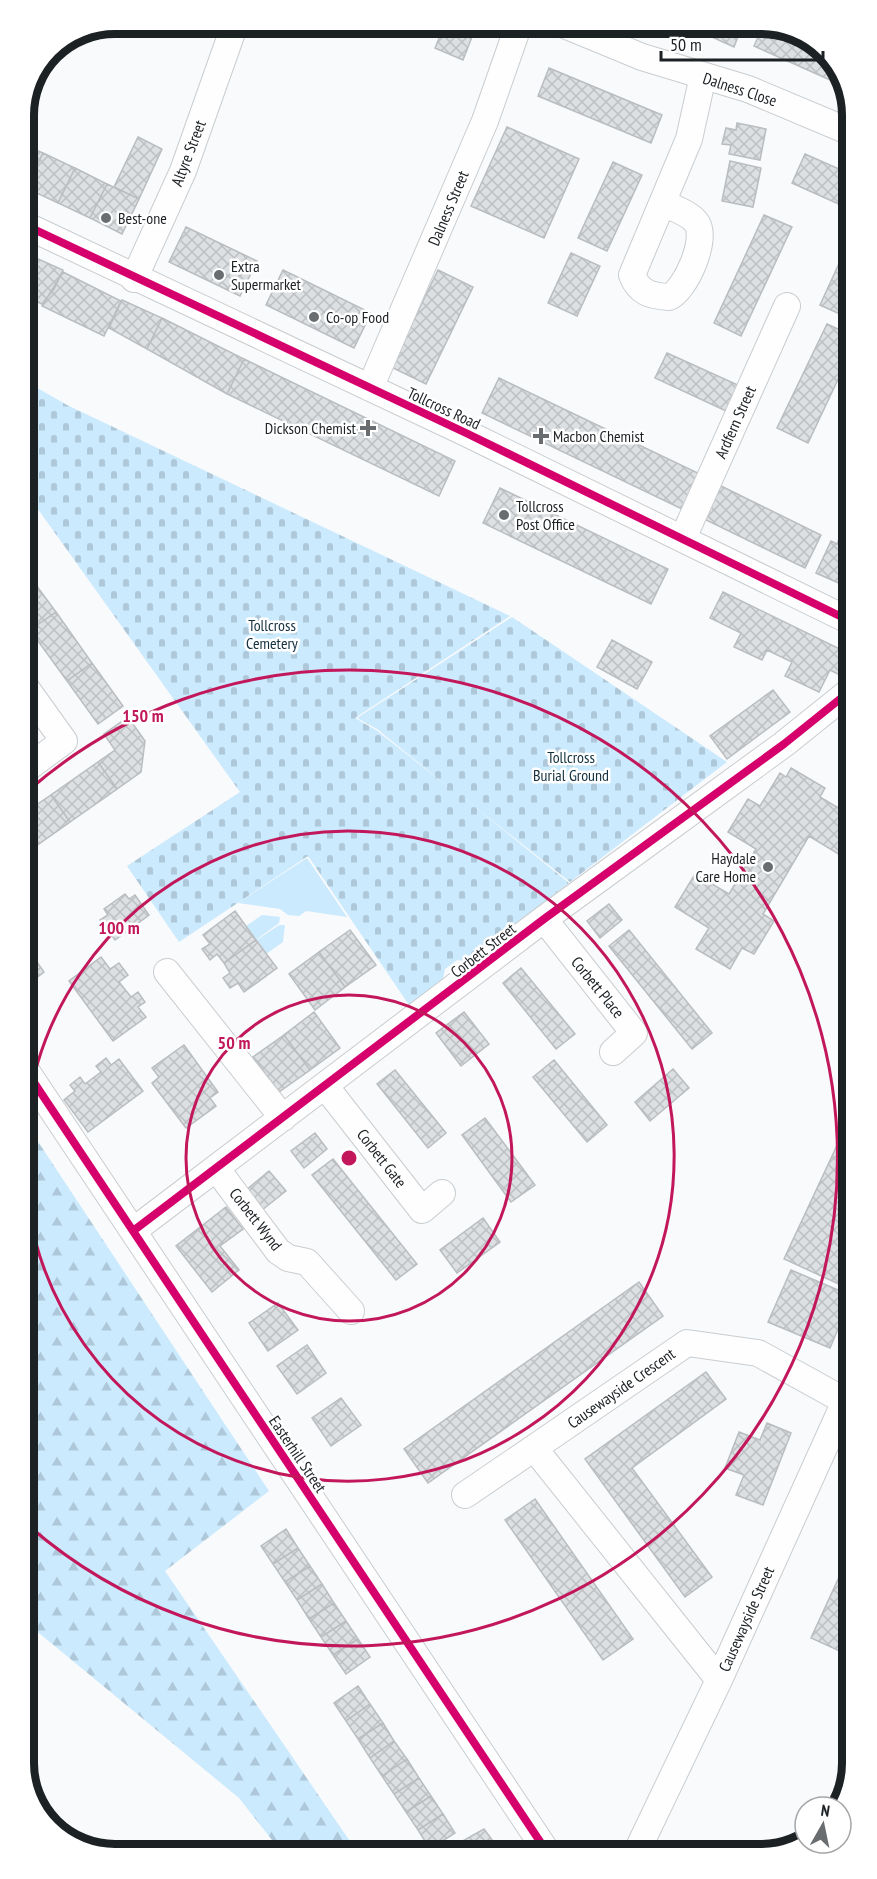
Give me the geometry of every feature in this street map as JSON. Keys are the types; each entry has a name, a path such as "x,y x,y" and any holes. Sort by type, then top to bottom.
{"street":[{"name":"Altyre Street","path":"135,279 183,171 231,35"},
{"name":"Dalness Street","path":"370,388 485,121 515,35"},
{"name":"Dalness Close","path":"589,35 642,57 748,89 842,128"},
{"path":"663,203 689,139 703,76"},
{"name":"Tollcross Road","path":"35,230 370,388 842,617"},
{"name":"Ardfern Street","path":"683,538 787,306"},
{"name":"Corbett Street","path":"133,1231 544,920 784,744 842,697"},
{"path":"35,701 64,741 35,763"},
{"name":"Corbett Place","path":"544,920 634,1032 613,1052"},
{"path":"167,972 283,1118"},
{"name":"Easterhill Street","path":"35,1084 542,1844"},
{"name":"Corbett Gate","path":"325,1086 422,1210 442,1193"},
{"name":"Corbett Wynd","path":"216,1168 278,1251 288,1258 307,1262 351,1311"},
{"name":"Causewayside Crescent","path":"465,1495 687,1343 758,1353 842,1391"},
{"name":"Causewayside Street","path":"641,1844 719,1680 842,1407"},
{"path":"534,1448 719,1680"}],"green space":[{"name":"Tollcross Cemetery","path":"35,387 67,405 510,616 355,718 376,730 451,789 377,729 357,718 512,617 727,762 570,882 454,790 569,883 466,961 457,960 445,969 443,979 409,1005 308,856 179,942 127,866 240,792 35,505"},
{"path":"307,858 347,917 306,911 299,916 288,915 280,909 238,903"},
{"path":"262,915 280,917 279,923 256,940 246,926"},
{"path":"279,925 285,925 283,942 266,954 257,940"},
{"path":"35,1137 269,1491 165,1571 352,1844 275,1844 239,1798 35,1630"}],"building":[{"path":"440,35 473,35 463,60 435,48"},
{"path":"707,35 739,35 734,47"},
{"path":"759,35 783,37 802,45 819,58 835,82 754,46"},
{"path":"549,68 662,115 651,143 538,96"},
{"path":"737,123 766,129 760,160 729,154 731,145 722,144 726,128 736,130"},
{"path":"507,127 579,159 544,238 471,206"},
{"path":"138,137 162,149 139,199 114,187"},
{"path":"35,149 43,153 35,169"},
{"path":"43,153 75,168 58,203 35,192 35,169"},
{"path":"805,154 842,170 842,206 792,183"},
{"path":"730,161 761,168 753,207 722,201"},
{"path":"613,162 642,175 607,251 578,238"},
{"path":"75,168 107,184 90,218 58,203"},
{"path":"107,184 139,199 122,234 90,218"},
{"path":"764,215 792,227 741,336 714,323"},
{"path":"186,227 257,261 240,296 169,262"},
{"path":"571,253 600,266 577,316 548,303"},
{"path":"35,257 63,270 54,289 42,304 35,301"},
{"path":"842,257 842,315 820,305"},
{"path":"283,270 371,313 354,348 266,305"},
{"path":"438,270 473,287 426,384 391,367"},
{"path":"63,272 121,301 104,336 42,306"},
{"path":"122,300 162,318 147,349 109,328"},
{"path":"162,318 244,359 227,394 147,349"},
{"path":"827,324 842,331 842,371 808,443 777,428"},
{"path":"667,353 738,385 726,411 655,378"},
{"path":"244,359 455,461 439,496 227,394"},
{"path":"499,378 702,475 684,510 482,413"},
{"path":"721,486 821,535 805,568 704,519"},
{"path":"500,488 668,569 651,604 483,523"},
{"path":"842,531 842,584 816,573 831,541 837,544"},
{"path":"35,584 56,612 35,627"},
{"path":"723,592 842,650 842,676 830,670 819,692 785,676 792,662 767,650 762,660 734,647 741,633 710,618"},
{"path":"56,612 92,663 67,681 35,637 35,627"},
{"path":"612,640 652,662 637,689 597,667"},
{"path":"92,663 123,706 98,724 67,681"},
{"path":"773,690 790,712 727,759 710,736"},
{"path":"128,717 145,741 141,772 117,789 98,762 115,750 104,734"},
{"path":"98,762 117,789 70,822 51,795"},
{"name":"Haydale Care Home","path":"791,768 825,788 820,797 842,810 842,856 809,836 763,914 774,921 754,954 742,948 730,969 696,949 709,928 675,907 695,874 729,894 756,849 728,832 748,799 760,806 780,773 786,777"},
{"path":"51,795 70,822 35,847 35,806"},
{"path":"125,894 129,899 135,895 149,915 115,940 100,920 108,915 104,909"},
{"path":"609,904 622,920 600,938 587,921"},
{"path":"235,911 256,940 224,963 217,954 210,960 202,949 210,944 203,935"},
{"path":"350,930 376,965 345,987 319,952"},
{"path":"629,930 712,1033 692,1049 609,946"},
{"path":"256,940 277,968 244,992 238,983 230,988 223,978 230,973 224,963"},
{"path":"319,952 345,987 315,1010 289,974"},
{"path":"101,957 110,969 119,963 128,975 119,982 131,997 138,992 145,1002 138,1007 146,1017 113,1041 69,981"},
{"path":"35,959 44,972 35,979"},
{"path":"521,968 575,1034 556,1049 503,983"},
{"path":"314,1012 340,1048 310,1070 284,1035"},
{"path":"464,1012 489,1044 461,1066 436,1033"},
{"path":"284,1035 310,1070 279,1092 253,1057"},
{"path":"184,1045 218,1092 210,1098 216,1106 186,1128 152,1083 159,1077 152,1068"},
{"path":"106,1058 111,1065 119,1059 143,1091 88,1132 64,1100 75,1091 70,1085 80,1077 85,1084 101,1072 96,1066"},
{"path":"554,1060 607,1125 587,1142 533,1077"},
{"path":"673,1069 689,1088 650,1121 635,1102"},
{"path":"395,1070 446,1133 428,1148 377,1084"},
{"path":"485,1118 535,1185 511,1202 462,1135"},
{"path":"315,1133 327,1149 304,1168 291,1151"},
{"path":"840,1139 842,1140 842,1285 784,1259"},
{"path":"333,1159 417,1264 396,1280 312,1175"},
{"path":"269,1171 286,1191 262,1210 246,1190"},
{"path":"226,1207 243,1229 220,1246 239,1270 212,1292 176,1246"},
{"path":"483,1218 500,1242 457,1273 440,1250"},
{"path":"791,1270 842,1292 842,1320 830,1348 768,1322"},
{"path":"639,1282 663,1316 428,1483 404,1449"},
{"path":"278,1303 298,1330 268,1351 249,1323"},
{"path":"307,1345 326,1373 297,1394 277,1366"},
{"path":"706,1372 726,1399 632,1468 712,1577 685,1597 585,1459"},
{"path":"341,1398 361,1425 331,1446 312,1418"},
{"path":"767,1423 791,1433 763,1505 736,1495 744,1475 725,1468 739,1432 760,1440"},
{"path":"535,1499 633,1639 603,1660 505,1520"},
{"path":"286,1529 298,1548 273,1564 261,1546"},
{"path":"298,1548 310,1566 285,1582 273,1564"},
{"path":"310,1566 322,1584 297,1600 285,1582"},
{"path":"842,1571 842,1652 811,1638"},
{"path":"322,1584 334,1603 309,1619 297,1600"},
{"path":"334,1603 346,1621 321,1637 309,1619"},
{"path":"346,1621 358,1639 333,1655 321,1637"},
{"path":"358,1639 370,1657 346,1674 333,1655"},
{"path":"358,1686 370,1704 346,1721 334,1703"},
{"path":"370,1704 383,1723 358,1739 346,1721"},
{"path":"383,1723 394,1741 370,1758 358,1739"},
{"path":"394,1741 407,1759 382,1776 370,1758"},
{"path":"407,1759 419,1778 394,1794 382,1776"},
{"path":"419,1778 431,1796 406,1812 394,1794"},
{"path":"431,1796 443,1814 418,1830 406,1812"},
{"path":"443,1814 455,1833 438,1844 427,1844 418,1830"},
{"path":"484,1829 495,1844 460,1844"}],"cycle path":[{"path":"35,230 466,433 842,617"},
{"path":"133,1231 544,919 784,744 842,697"},
{"path":"35,1084 542,1844"}],"place":[{"name":"Best-one","path":"106,218"},
{"name":"Extra Supermarket","path":"219,275"},
{"name":"Co-op Food","path":"314,317"},
{"name":"Dickson Chemist","path":"368,428"},
{"name":"Macbon Chemist","path":"541,436"},
{"name":"Tollcross Post Office","path":"504,515"},
{"name":"Haydale Care Home","path":"768,867"}],"park label":[{"name":"Tollcross Burial Ground","path":"571,766"}]}
